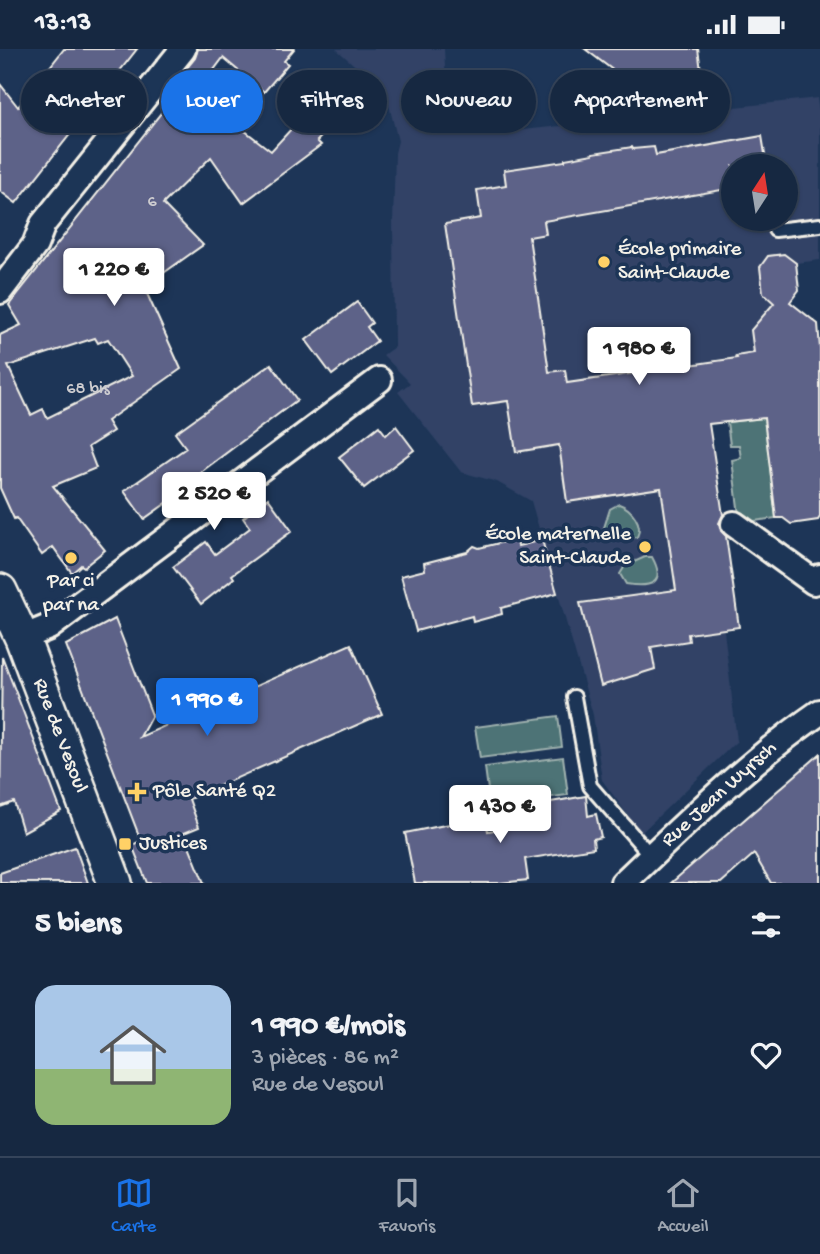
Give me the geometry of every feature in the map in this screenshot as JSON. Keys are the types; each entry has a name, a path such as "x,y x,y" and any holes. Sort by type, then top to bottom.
{"main road":[{"name":"Rue de Vesoul","path":"0,591 22,638 115,883"}],"street":[{"path":"0,291 35,245 43,223 183,49"},
{"path":"22,638 49,627 379,380"},
{"path":"734,524 814,583 820,577"},
{"name":"Rue Jean Wyrsch","path":"623,883 781,741 820,712"}],"lane":[{"path":"798,227 820,225"},
{"path":"574,697 590,786 651,856"}],"shaded area":[{"path":"336,49 444,49 445,70 401,70 401,133 536,133 536,129 550,127 550,133 730,133 730,107 817,98 820,121 820,260 797,263 784,254 768,256 760,266 763,293 777,301 752,331 754,353 736,357 744,421 709,422 723,622 737,741 641,833 602,780 593,715 531,501 497,482 461,472 398,392 410,383 383,355 394,347 393,222 395,153 398,141 387,97 387,70 360,70"}],"green space":[{"path":"764,418 776,518 740,523 732,460 741,458 739,445 730,445 727,422"},
{"path":"619,504 635,517 639,532 637,537 607,541 602,534 610,509"},
{"path":"645,557 652,557 658,573 657,578 649,584 626,584 620,574 625,566"},
{"path":"558,716 562,747 480,758 475,727"},
{"path":"563,757 568,795 490,805 485,767"}],"building":[{"path":"64,49 137,49 120,70 47,70"},
{"path":"198,49 294,49 284,61 288,64 283,70 277,70 277,77 264,92 263,70 237,70 223,58 214,70 185,70"},
{"path":"585,49 698,49 701,70 613,70"},
{"path":"0,84 18,107 21,103 21,133 71,133 16,203 0,191"},
{"path":"161,113 161,133 248,133 271,151 288,133 325,133 317,141 321,145 243,203 211,157 163,204 203,245 144,287 181,369 107,421 113,431 88,447 96,468 53,486 105,550 72,573 53,547 42,555 16,518 14,519 0,488 0,335 21,325 9,305","holes":["95,338 98,343 108,339 132,376 47,418 43,409 31,415 8,366"]},
{"path":"762,136 765,154 721,154 721,190 544,221 546,234 529,237 549,372 565,370 567,383 737,358 736,356 754,353 751,330 774,303 763,293 760,267 768,256 784,254 796,263 799,290 790,302 818,324 820,517 818,520 791,524 783,518 776,518 764,418 709,424 723,515 719,523 726,536 739,627 688,634 689,641 651,647 655,669 601,686 580,603 676,590 661,488 567,502 559,445 516,452 508,401 472,406 445,224 481,218 477,190 506,185 504,170 632,147 654,147 656,155"},
{"path":"357,302 372,323 367,327 377,341 332,375 306,340"},
{"path":"271,364 297,400 189,481 192,485 144,519 124,491 186,448 175,433"},
{"path":"379,426 386,435 396,426 414,450 364,488 339,457"},
{"path":"268,498 292,531 232,575 234,578 201,604 173,567 206,542 215,554 250,528 243,518"},
{"path":"516,539 518,546 542,540 557,593 501,608 502,614 473,622 472,616 416,631 401,576 425,570 424,563 467,552 474,546 479,548"},
{"path":"115,619 152,715 140,737 351,644 382,714 189,799 199,827 184,833 204,883 147,883 132,845 141,841 66,645"},
{"path":"2,656 61,811 23,832 14,802 0,807"},
{"path":"820,754 820,883 771,883 754,854 721,883 671,883"},
{"path":"586,796 588,816 596,814 601,837 593,839 594,848 525,859 528,880 499,883 415,883 405,833 485,817 488,831 530,824 527,806"},
{"path":"75,847 88,883 0,883 0,873"}],"place":[{"name":"École primaire Saint-Claude","path":"604,262"},
{"name":"École maternelle Saint-Claude","path":"645,547"},
{"name":"Par ci par na","path":"71,558"},
{"name":"Pôle Santé Q2","path":"137,792"},
{"name":"Justices","path":"125,844"}]}
